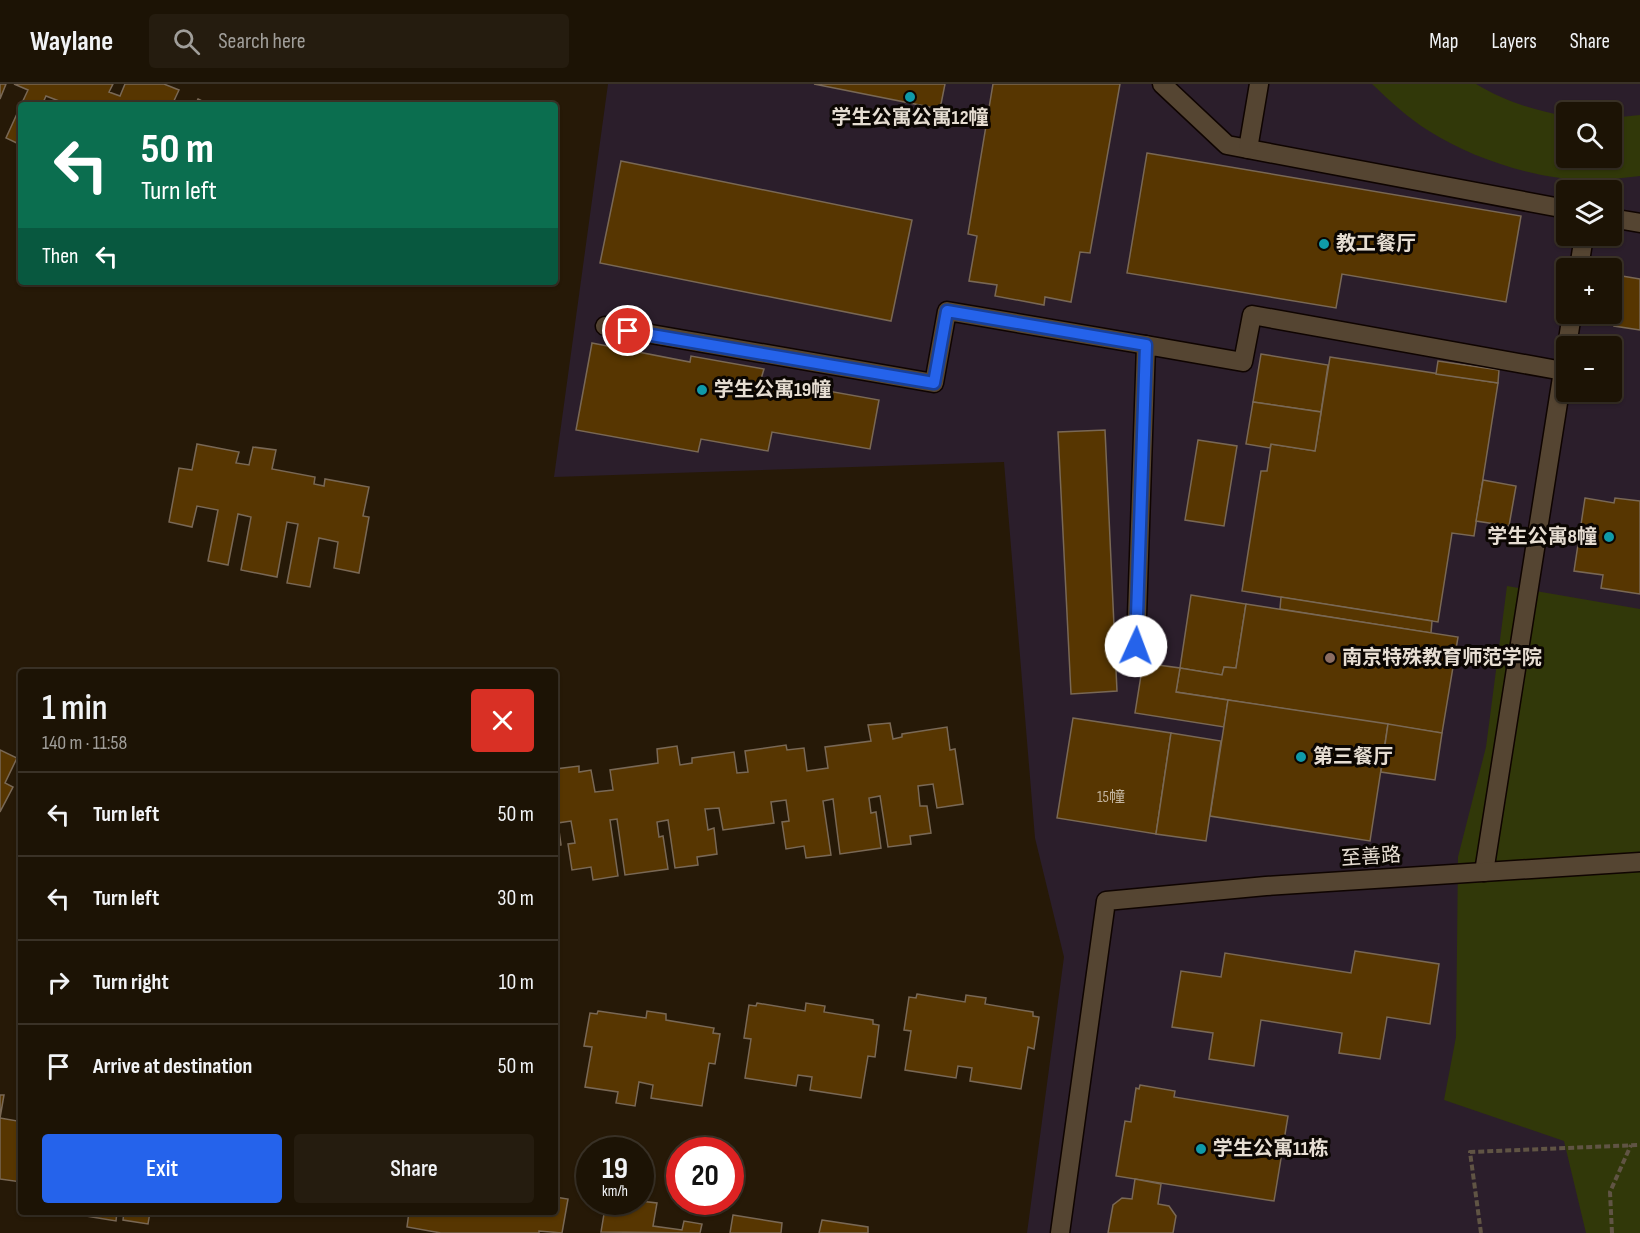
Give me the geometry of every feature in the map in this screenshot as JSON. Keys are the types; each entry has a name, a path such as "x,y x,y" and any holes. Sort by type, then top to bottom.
{"lane":[{"path":"1162,84 1227,145 1556,207"},
{"path":"1248,149 1259,84"},
{"path":"1622,220 1640,223"},
{"path":"605,327 934,383 947,311 1243,362 1252,315 1556,370"},
{"path":"1136,646 1146,345"},
{"path":"1484,872 1558,402"},
{"name":"至善路","path":"1060,1233 1106,901 1266,886 1640,862"}],"path":[{"path":"1612,1233 1610,1192 1631,1145"},
{"path":"1481,1233 1470,1152 1640,1145"}],"shaded area":[{"name":"南京特殊教育师范学院","path":"608,84 1640,84 1640,1233 1027,1233 1064,957 1035,838 1004,462 554,477"}],"green space":[{"path":"1372,84 1476,84 1519,104 1556,114 1556,168 1622,168 1622,117 1640,115 1640,176 1581,180 1536,174 1513,168 1468,152 1448,142 1406,115"},
{"path":"1507,586 1640,609 1640,1233 1586,1233 1564,1141 1444,1100 1456,1037 1458,857 1486,747"}],"building":[{"path":"0,84 6,84 0,99"},
{"path":"14,84 113,84 109,92 120,96 125,84 164,84 179,90 173,102 58,102 46,96 43,102 22,102 28,90"},
{"name":"学生公寓公寓12幢","path":"814,84 945,84 940,109"},
{"path":"993,84 1120,84 1090,253 1080,252 1071,302 1045,297 1044,305 995,296 997,285 969,281 977,236 968,234"},
{"path":"18,112 18,144 6,138"},
{"name":"教工餐厅","path":"1147,153 1521,216 1506,302 1342,274 1336,308 1127,273"},
{"path":"621,161 912,220 891,321 600,263"},
{"path":"1622,276 1640,279 1640,330 1614,326 1614,324 1622,324"},
{"name":"学生公寓19幢","path":"592,343 690,362 691,356 764,369 761,379 879,400 870,449 772,432 768,451 701,439 698,452 576,430"},
{"path":"1261,354 1328,365 1321,412 1253,402"},
{"path":"1330,357 1498,383 1474,536 1452,533 1438,622 1242,591 1261,471 1267,471 1271,444 1315,451"},
{"path":"1438,361 1499,370 1498,383 1436,374"},
{"path":"1253,402 1321,412 1315,451 1271,444 1270,448 1246,444"},
{"path":"1105,430 1117,691 1071,694 1058,432"},
{"path":"1198,440 1237,446 1224,526 1185,520"},
{"path":"197,444 239,452 236,463 249,465 253,447 276,450 272,469 315,477 314,484 324,486 325,479 369,487 363,516 369,517 359,573 334,568 338,542 319,538 310,587 287,583 298,524 287,522 277,577 241,570 251,517 238,514 228,565 208,561 218,510 197,506 192,527 169,522 179,468 192,470"},
{"path":"1483,480 1516,486 1509,526 1476,521"},
{"name":"学生公寓8幢","path":"1585,498 1614,503 1615,498 1640,501 1640,594 1601,588 1603,575 1574,571"},
{"path":"1191,595 1246,604 1236,668 1224,667 1222,675 1180,668"},
{"path":"1281,597 1432,621 1431,633 1280,609"},
{"path":"1246,604 1458,637 1442,733 1176,692 1180,668 1222,675 1224,667 1236,668"},
{"path":"1143,663 1180,668 1176,692 1228,700 1224,727 1135,713"},
{"name":"第三餐厅","path":"1228,700 1388,724 1370,841 1210,816"},
{"path":"1073,718 1171,733 1156,834 1057,818"},
{"path":"890,723 893,739 902,737 902,734 947,727 950,750 955,749 963,804 937,808 933,784 918,786 920,806 927,806 931,833 910,836 911,844 888,847 880,796 869,798 871,813 876,812 881,848 840,854 833,799 823,801 831,855 806,858 804,846 786,849 782,822 789,821 786,800 771,802 774,823 723,830 719,808 705,809 708,830 714,828 717,854 697,857 698,865 675,868 668,820 657,822 659,837 663,836 668,869 625,875 617,819 610,820 618,876 593,880 591,867 572,870 568,844 575,843 571,821 558,823 558,769 579,766 579,772 591,770 595,792 613,790 610,770 658,763 657,749 677,746 680,765 692,763 692,758 734,752 737,773 748,772 745,751 786,745 787,750 804,748 807,771 828,768 825,747 871,741 868,725"},
{"path":"1388,724 1442,733 1435,780 1381,772"},
{"path":"1171,733 1221,741 1206,841 1156,834"},
{"path":"0,750 17,758 5,783 13,787 0,812"},
{"path":"558,823 561,845 558,846"},
{"path":"1355,951 1439,964 1430,1024 1387,1017 1380,1059 1339,1053 1342,1033 1261,1020 1254,1066 1209,1059 1213,1033 1172,1027 1181,971 1221,977 1225,953 1351,973"},
{"path":"917,994 965,1002 966,995 986,998 985,1004 1033,1012 1033,1016 1039,1017 1034,1049 1028,1047 1021,1089 970,1081 972,1068 958,1066 956,1078 905,1070 911,1031 904,1030 909,997 916,998"},
{"path":"757,1003 805,1011 806,1003 825,1006 824,1012 873,1020 873,1024 879,1025 875,1057 868,1056 861,1098 810,1090 812,1077 798,1075 796,1086 745,1078 751,1039 744,1038 749,1005 756,1006"},
{"path":"598,1011 646,1018 647,1011 666,1014 666,1020 714,1028 713,1033 720,1034 715,1064 709,1063 702,1106 651,1098 653,1085 639,1082 635,1106 616,1103 618,1092 585,1087 592,1047 584,1046 590,1013 597,1014"},
{"name":"学生公寓11栋","path":"1140,1085 1175,1091 1174,1097 1288,1116 1274,1201 1116,1176 1125,1121 1131,1122 1136,1088 1139,1089"},
{"path":"0,1095 4,1095 0,1118"},
{"path":"18,1115 18,1182 0,1179 0,1118 17,1121"},
{"path":"1135,1179 1161,1184 1158,1204 1169,1206 1176,1216 1173,1233 1108,1233 1113,1205 1122,1198 1132,1199"},
{"path":"558,1197 568,1199 562,1233 539,1231 539,1233 441,1233 407,1227 409,1215 558,1215"},
{"path":"654,1203 657,1203 653,1226 682,1230 684,1221 702,1224 700,1233 601,1232 604,1215 654,1215"},
{"path":"80,1215 117,1215 116,1221"},
{"path":"124,1215 150,1215 148,1224 123,1220"},
{"path":"733,1215 782,1223 781,1233 730,1233"},
{"path":"822,1220 868,1227 868,1233 819,1233"}],"place":[{"name":"学生公寓公寓12幢","path":"910,97"},
{"name":"教工餐厅","path":"1324,244"},
{"name":"学生公寓19幢","path":"702,390"},
{"name":"学生公寓8幢","path":"1609,537"},
{"name":"南京特殊教育师范学院","path":"1330,658"},
{"name":"第三餐厅","path":"1301,757"},
{"name":"学生公寓11栋","path":"1201,1149"}],"route":[{"path":"628,331 934,383 947,311 1146,345 1136,646"}]}
